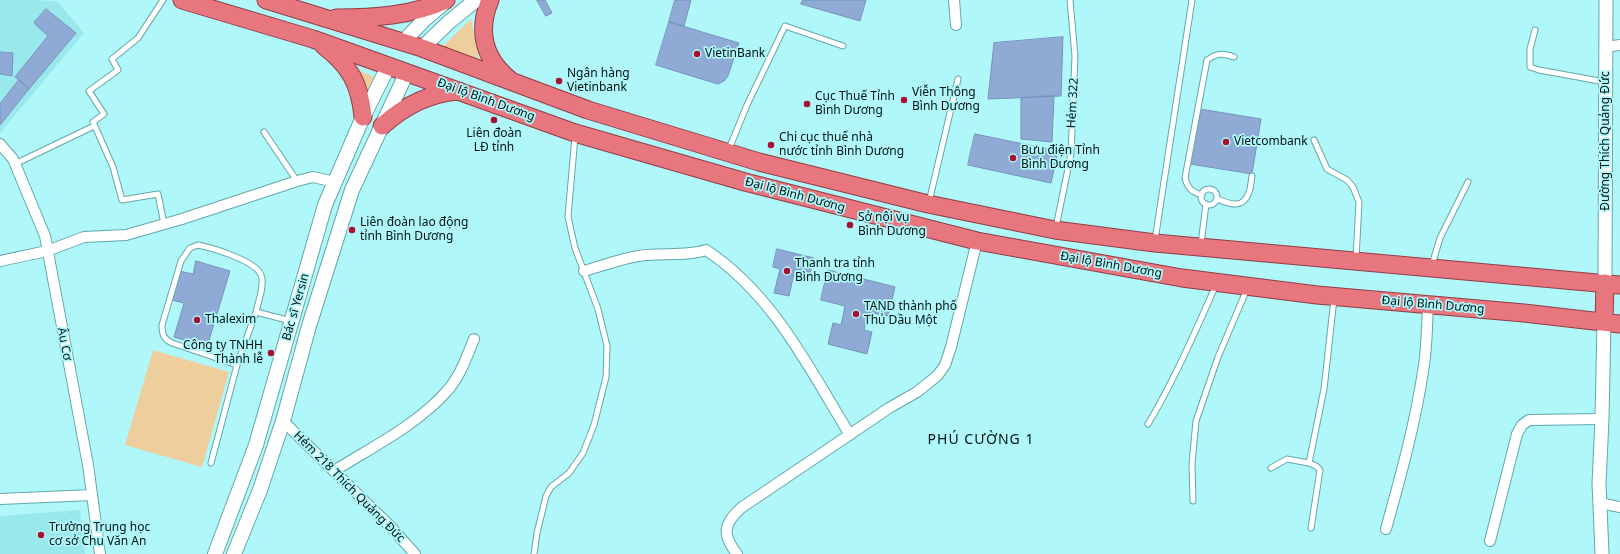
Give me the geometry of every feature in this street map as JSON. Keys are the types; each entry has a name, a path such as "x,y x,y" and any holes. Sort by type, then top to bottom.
{"highway":[{"name":"Đại lộ Bình Dương","path":"182,0 313,39 575,133 745,182 976,242 1182,278 1334,296 1524,313 1612,323"},
{"name":"Đại lộ Bình Dương","path":"266,0 422,48 588,110 728,152 928,204 1055,230 1155,243 1613,284"},
{"path":"322,18 393,15 422,9 447,0"},
{"path":"490,0 483,24 485,43 499,69 514,83"},
{"path":"313,39 334,55 350,71 359,91 363,117"},
{"path":"389,65 403,42"},
{"path":"407,72 422,48"},
{"path":"382,126 393,116 414,103 438,94 460,91"},
{"path":"976,242 982,215"},
{"path":"1612,323 1613,284"}],"main road":[{"path":"403,42 424,20 447,0"},
{"path":"422,48 449,22 476,0"},
{"name":"Bác sĩ Yersin","path":"215,554 256,446 325,206 363,117 389,65"},
{"name":"Bác sĩ Yersin","path":"234,554 260,490 283,420 309,326 352,190 407,72"},
{"path":"292,322 309,326"},
{"path":"266,411 283,420"},
{"path":"225,531 241,538"}],"street":[{"path":"954,0 956,25"},
{"name":"Đường Thích Quảng Đức","path":"1606,0 1606,82 1613,284"},
{"path":"1606,47 1620,45"},
{"name":"Âu Cơ","path":"0,144 16,164 45,236 92,495 100,554"},
{"path":"0,260 47,251 84,237 126,235 312,177 335,182"},
{"path":"737,554 729,544 726,536 727,527 732,516 741,508 889,408 917,392 938,375 945,365 976,242"},
{"path":"584,271 638,256 680,253 693,254 706,250 731,268 773,311 850,435"},
{"path":"1386,529 1409,445 1420,387 1424,364 1428,304"},
{"path":"1602,554 1599,483 1602,419 1612,323"},
{"path":"334,471 427,410 448,390 464,362 474,339"},
{"path":"1490,541 1517,434 1522,425 1529,420 1602,419"},
{"name":"Hẻm 218 Thích Quảng Đức","path":"283,420 415,554"},
{"path":"0,499 92,495"},
{"path":"1600,503 1620,507"}],"lane":[{"path":"163,0 138,38 112,59 118,70 88,91 104,114 93,122 113,167 122,200 158,194 164,224"},
{"name":"Hẻm 322","path":"1055,230 1071,154 1075,56 1070,0"},
{"path":"1155,243 1192,0"},
{"path":"728,152 747,105 785,26 843,46"},
{"path":"1536,30 1530,49 1530,66 1539,70 1606,82"},
{"path":"1202,195 1192,192 1187,185 1185,178 1207,60 1214,55 1223,53 1234,57"},
{"path":"928,204 958,79"},
{"path":"16,164 94,126"},
{"path":"264,132 297,181"},
{"path":"534,554 537,533 546,496 551,487 569,474 583,453 594,425 606,377 607,346 598,309 575,248 568,217 575,133"},
{"path":"1314,140 1327,169 1348,180 1360,202 1356,262"},
{"path":"1202,195 1204,192 1211,190 1214,191 1217,199 1230,204 1239,205 1244,202 1250,192 1252,176"},
{"path":"1431,268 1440,238 1468,182"},
{"path":"1201,248 1206,204 1202,199 1202,195"},
{"path":"1206,204 1212,204 1217,199"},
{"path":"211,463 237,365 256,312 262,284 262,276 258,269 250,263 198,245 190,248 181,261 162,326 162,334 166,340 172,343 237,365"},
{"path":"1148,424 1180,366 1218,282"},
{"path":"1193,501 1192,464 1196,421 1218,357 1248,286"},
{"path":"1308,463 1324,389 1334,296"},
{"path":"256,312 292,322"},
{"path":"1271,468 1287,459 1308,463 1316,466 1320,470 1311,528"}],"shaded area":[{"path":"0,0 40,0 58,2 84,33 0,133"},
{"path":"471,19 479,60 441,48"},
{"path":"356,69 374,77 368,93"},
{"path":"153,350 229,372 202,467 125,445"},
{"name":"Trường Trung học cơ sở Chu Văn An","path":"80,510 85,554 0,554 0,516"}],"building":[{"path":"537,0 545,0 552,13 546,16"},
{"path":"675,0 691,0 684,26 669,22"},
{"path":"803,0 866,0 860,21 801,4"},
{"path":"46,9 76,33 29,89 15,77 48,36 34,23"},
{"name":"VietinBank","path":"669,22 739,43 728,76 724,81 718,84 656,65"},
{"path":"1063,37 1061,96 988,99 994,43"},
{"path":"0,52 13,53 12,76 0,74"},
{"path":"19,80 29,89 0,125 0,104"},
{"path":"1054,96 1052,142 1021,139 1021,98"},
{"name":"Vietcombank","path":"1200,109 1261,119 1252,174 1190,164"},
{"name":"Bưu điện Tỉnh Bình Dương","path":"975,134 1058,151 1051,183 968,165"},
{"name":"Thanh tra tỉnh Bình Dương","path":"777,249 814,258 810,273 795,269 789,296 774,293 780,269 773,267"},
{"name":"Thalexim","path":"196,261 230,271 207,347 174,337 184,303 171,300 179,271 193,274"},
{"name":"TAND thành phố Thủ Dầu Một","path":"828,270 895,287 888,316 868,312 864,330 872,332 867,354 828,344 833,323 841,325 845,306 821,300"}],"place":[{"name":"VietinBank","path":"697,54"},
{"name":"Ngân hàng Vietinbank","path":"559,81"},
{"name":"Viễn Thông Bình Dương","path":"904,100"},
{"name":"Cục Thuế Tỉnh Bình Dương","path":"807,104"},
{"name":"Liên đoàn LĐ tỉnh","path":"494,120"},
{"name":"Vietcombank","path":"1226,142"},
{"name":"Chi cục thuế nhà nước tỉnh Bình Dương","path":"771,145"},
{"name":"Bưu điện Tỉnh Bình Dương","path":"1013,158"},
{"name":"Sở nội vụ Bình Dương","path":"850,225"},
{"name":"Liên đoàn lao động tỉnh Bình Dương","path":"352,230"},
{"name":"Thanh tra tỉnh Bình Dương","path":"787,271"},
{"name":"TAND thành phố Thủ Dầu Một","path":"856,314"},
{"name":"Thalexim","path":"197,320"},
{"name":"Công ty TNHH Thành lễ","path":"271,353"},
{"name":"Trường Trung học cơ sở Chu Văn An","path":"41,535"}],"district":[{"name":"PHÚ CƯỜNG 1","path":"981,440"}]}
